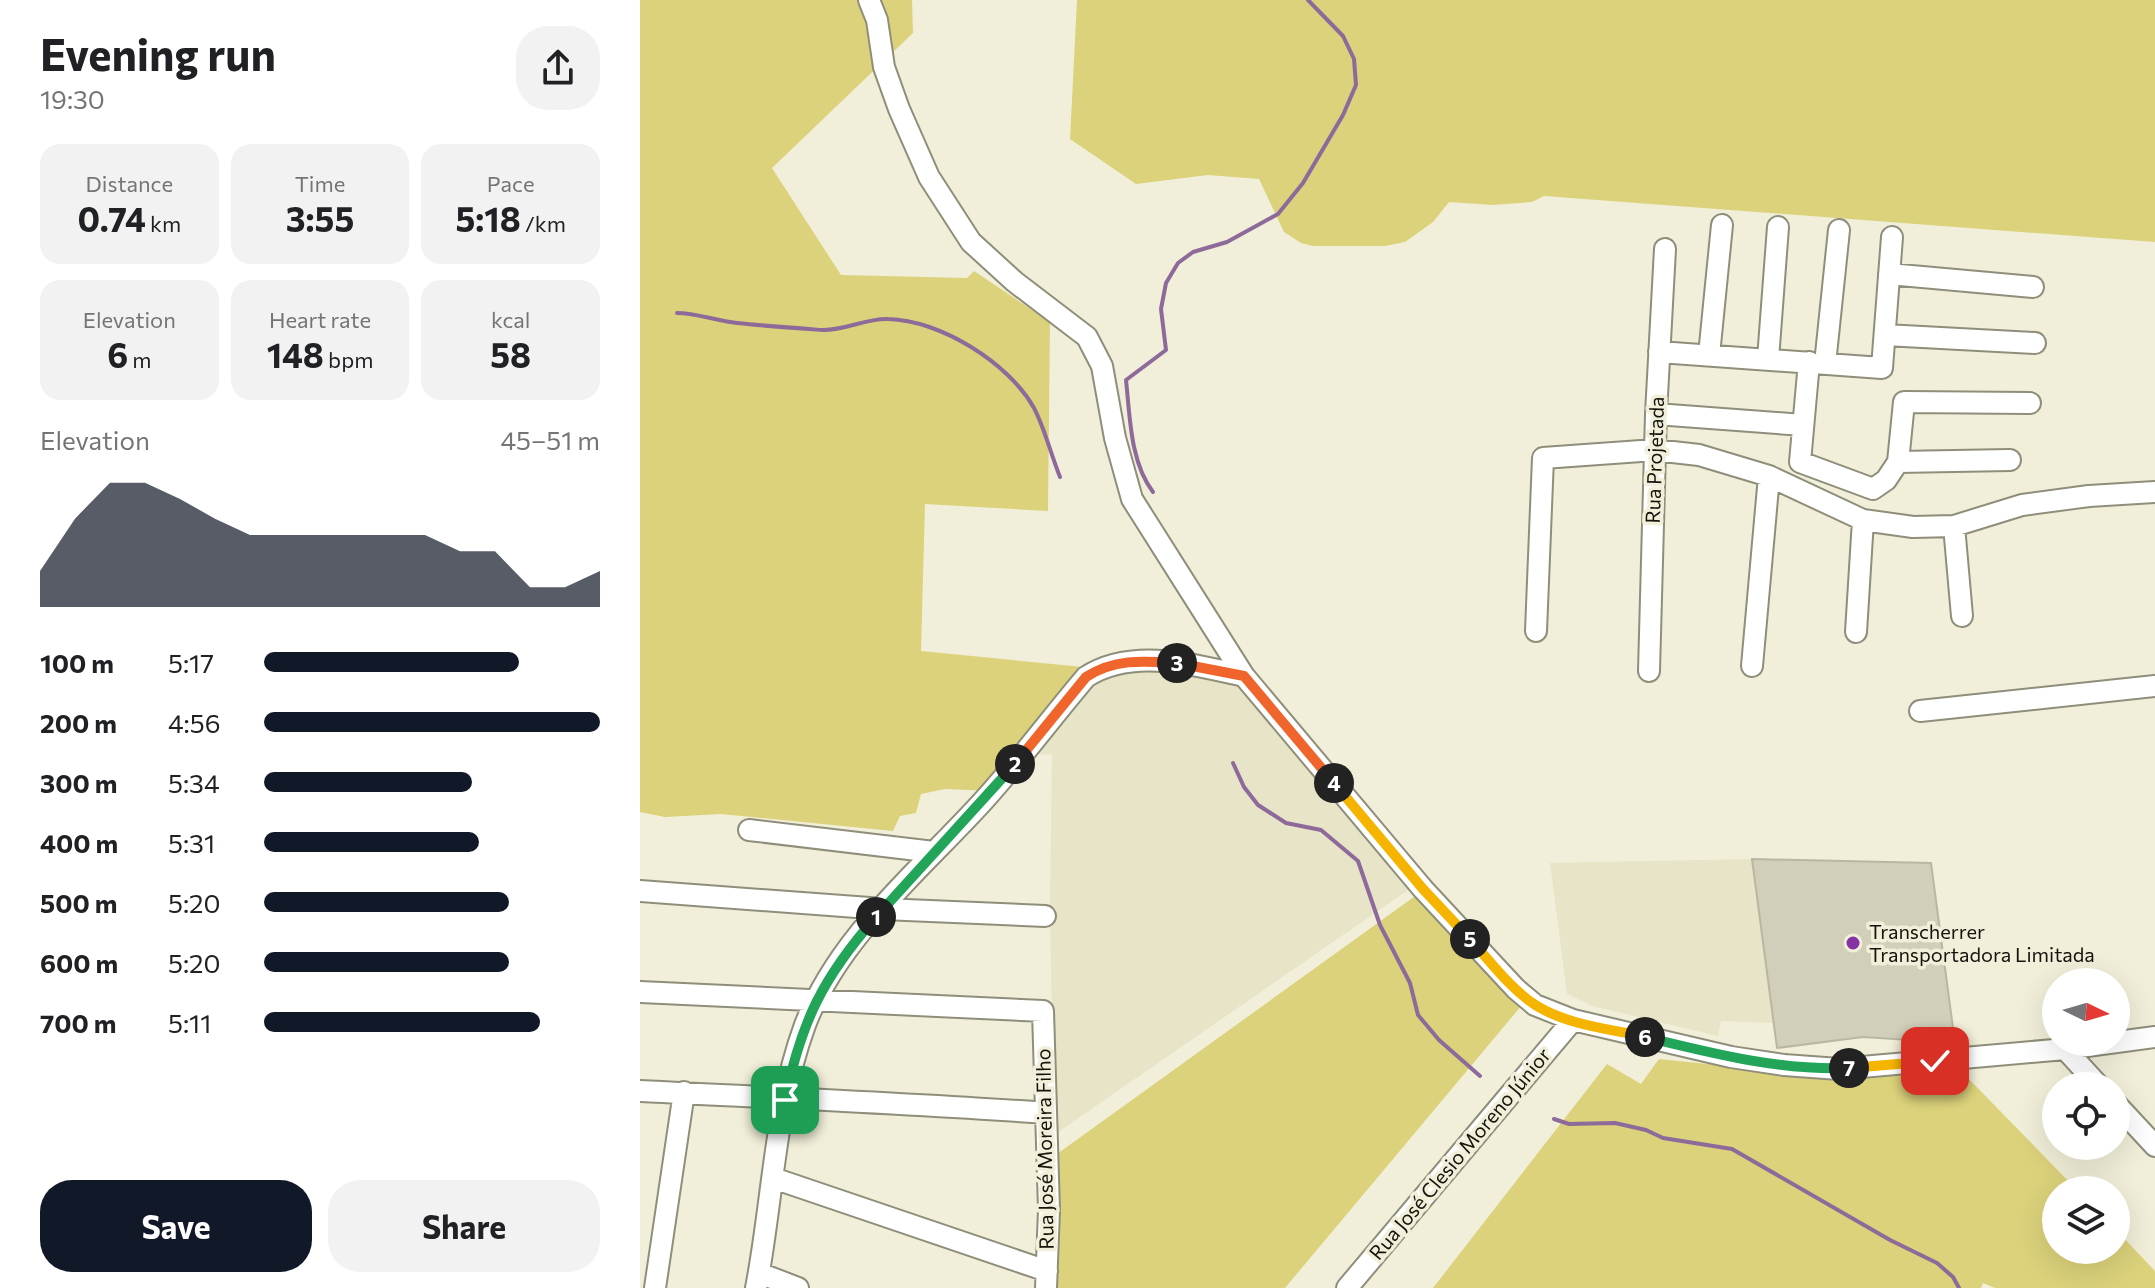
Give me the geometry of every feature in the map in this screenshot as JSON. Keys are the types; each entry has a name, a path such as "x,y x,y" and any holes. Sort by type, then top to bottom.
{"street":[{"path":"869,0 877,20 884,67 929,177 971,242 1015,282 1087,337 1102,366 1115,438 1132,499 1244,676 1423,889 1516,989 1535,1005 1573,1020 1731,1057 1784,1065 1839,1069 2042,1051"},
{"path":"1709,355 1722,225"},
{"path":"1768,359 1778,227"},
{"path":"1839,230 1817,363 1803,425 1800,462 1873,489 1886,480 1898,462 1904,402 2030,403"},
{"path":"1659,352 1882,368 1892,237"},
{"name":"Rua Projetada","path":"1649,671 1656,414 1665,249"},
{"path":"1889,274 2033,287"},
{"path":"1885,335 2035,343"},
{"path":"1656,414 1803,425"},
{"path":"1536,631 1543,458 1655,450 1699,455 1769,476 1863,520 1913,527 1954,526 2022,505 2089,496 2155,492"},
{"path":"1898,462 2010,460"},
{"path":"1752,666 1769,476"},
{"path":"1856,632 1863,520"},
{"path":"1954,526 1962,616"},
{"path":"798,1288 758,1281 785,1100 797,1048 816,1001 838,963 934,852 994,789 1086,677 1100,668 1139,661 1189,664 1244,676"},
{"path":"1920,711 2155,686"},
{"path":"749,830 934,852"},
{"path":"640,891 883,909 1045,916"},
{"path":"640,992 816,1001"},
{"name":"Rua José Moreira Filho","path":"816,1001 1043,1011 1049,1210 1047,1280"},
{"name":"Rua José Clesio Moreno Júnior","path":"1347,1288 1573,1020"},
{"path":"2130,1040 2155,1037"},
{"path":"2071,1056 2086,1072"},
{"path":"640,1091 785,1100 902,1102 1046,1113"},
{"path":"655,1288 684,1092"},
{"path":"2130,1119 2155,1146"},
{"path":"773,1178 1047,1280"}],"shaded area":[{"path":"640,0 912,0 913,33 772,168 841,275 967,278 974,271 1050,322 1048,511 925,504 921,651 1083,667 992,791 945,789 921,794 916,813 900,816 893,831 721,814 665,817 640,812"},
{"path":"1077,0 2155,0 2155,242 1544,196 1532,202 1493,205 1449,202 1433,222 1405,242 1385,246 1313,246 1301,243 1284,232 1259,179 1208,175 1136,184 1070,139"},
{"path":"1189,670 1230,682 1244,691 1411,888 1054,1135 1050,911 1052,754 1033,755 1082,689 1105,673"},
{"path":"1752,859 1774,1023 1721,1021 1718,1036 1592,1006 1567,994 1550,863"},
{"path":"1418,894 1522,1005 1285,1288 1056,1288 1057,1154"},
{"path":"1659,1059 1832,1077 1963,1073 2042,1154 2042,1160 2048,1160 2063,1176 2042,1176 2042,1264 2130,1264 2130,1245 2155,1271 2155,1288 1995,1288 1983,1283 1981,1288 1433,1288 1607,1064 1641,1084"}],"building":[{"name":"Transcherrer Transportadora Limitada","path":"1752,859 1931,863 1955,1043 1863,1037 1777,1048"}],"waterway":[{"path":"1153,492 1135,453 1126,380 1166,350 1161,309 1166,283 1178,263 1193,252 1227,242 1278,214 1303,183 1343,115 1356,85 1354,59 1343,36 1308,0"},
{"path":"677,313 737,323 822,330 888,319 929,327 991,360 1023,391 1038,416 1060,477"},
{"path":"1233,763 1244,787 1258,805 1286,823 1321,830 1358,861 1380,925 1410,983 1418,1015 1439,1040 1480,1076"},
{"path":"1554,1119 1569,1124 1615,1123 1646,1130 1663,1138 1732,1149 1890,1240 1937,1263 1953,1277 1959,1288"}],"place":[{"name":"Transcherrer Transportadora Limitada","path":"1853,943"}],"route":[{"path":"785,1100 806,1022 822,988 858,937 984,800 1086,677 1116,663 1139,661 1189,664 1244,676 1423,889 1516,989 1552,1014 1731,1057 1784,1065 1839,1069 1935,1061"}]}
